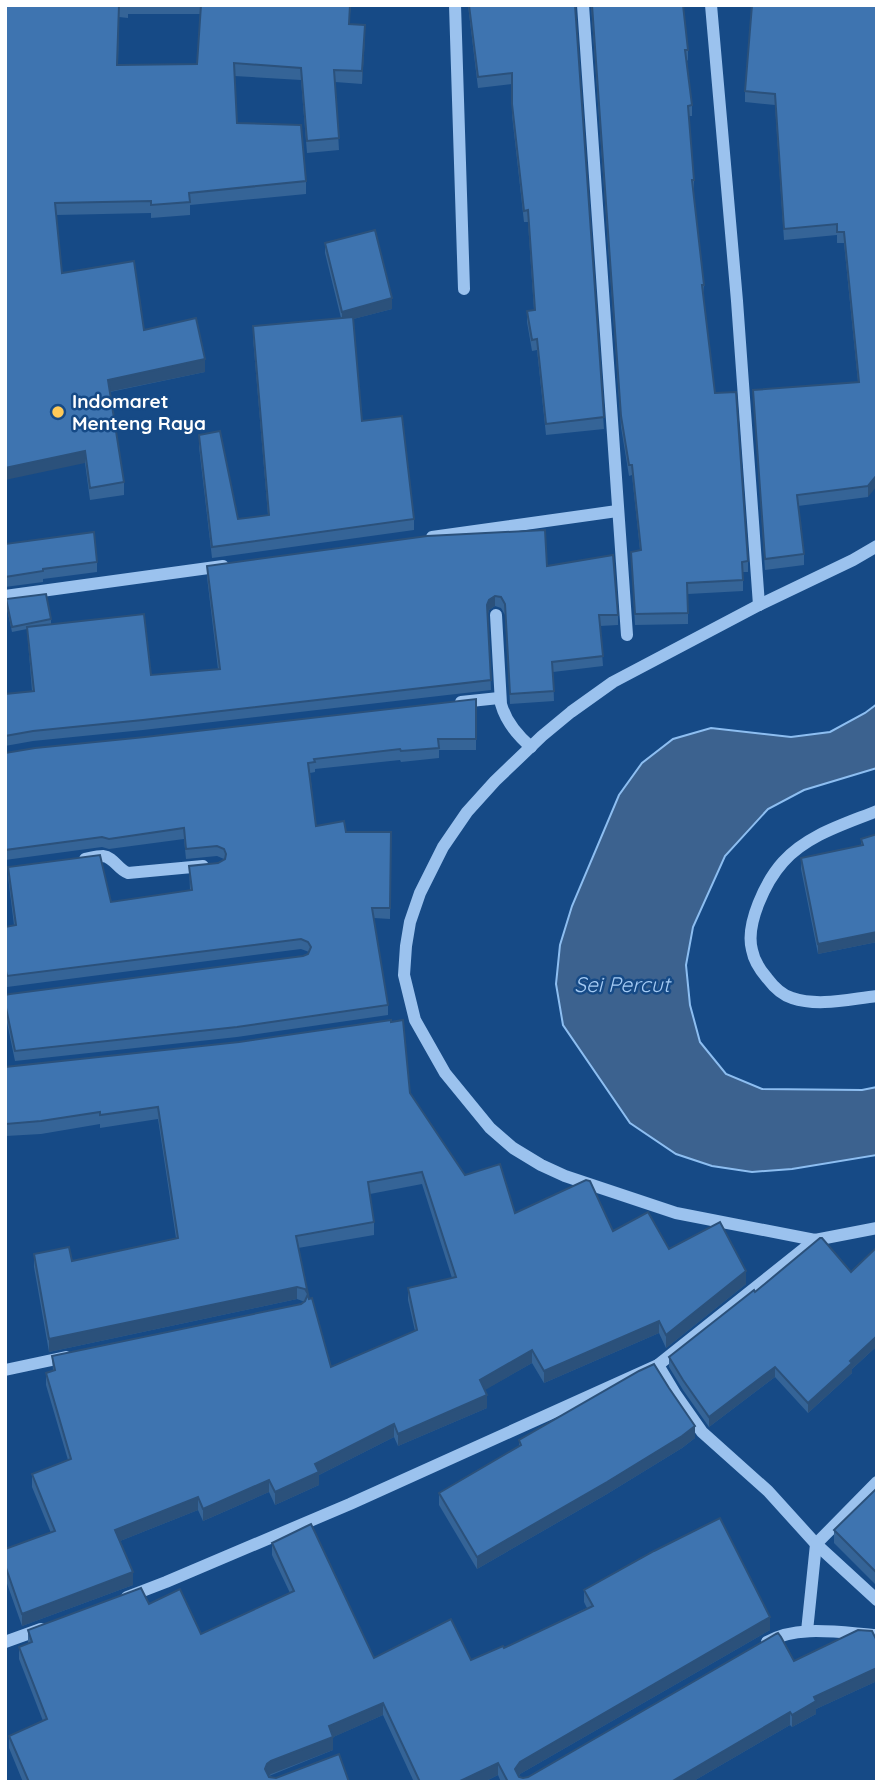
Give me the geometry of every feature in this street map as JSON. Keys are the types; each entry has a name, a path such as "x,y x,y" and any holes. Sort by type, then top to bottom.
{"street":[{"path":"455,5 464,289"},
{"path":"583,5 627,635"},
{"path":"711,5 737,301 759,605"},
{"path":"413,539 617,511"},
{"path":"877,546 613,682 571,712 531,747 467,812 443,847 420,893 410,922 404,975 415,1020 446,1073 490,1128 541,1165 565,1176 676,1213 815,1240 877,1228"},
{"path":"5,596 237,564"},
{"path":"496,615 499,698 503,712 517,735 531,747"},
{"path":"444,704 499,698"},
{"path":"877,811 811,839 783,862 761,897 752,923 751,949 760,970 772,985 789,998 812,1003 877,996"},
{"path":"66,861 103,856 111,859 122,872 128,873 217,865"},
{"path":"401,1022 415,1020"},
{"path":"117,1601 350,1504 659,1366 815,1240"},
{"path":"5,1370 82,1353"},
{"path":"659,1366 702,1432 768,1490 816,1544 877,1600"},
{"path":"807,1631 816,1544 877,1482"},
{"path":"5,1642 55,1623"},
{"path":"761,1645 772,1638 807,1631 877,1635"}],"water":[{"name":"Sei Percut","path":"877,704 877,768 804,790 768,809 725,856 693,927 686,965 690,1005 700,1042 726,1074 762,1089 862,1090 877,1087 877,1155 792,1169 752,1172 712,1166 676,1154 630,1123 563,1025 556,984 560,945 572,906 619,795 642,763 673,739 711,728 791,737 830,732"}],"building":[{"path":"5,5 119,5 117,65 197,64 201,5 350,5 349,24 365,25 362,71 334,70 339,138 307,141 301,68 234,63 237,123 301,125 306,181 189,193 190,202 151,205 151,201 55,203 62,273 134,261 144,330 196,318 205,359 108,380 124,482 90,488 85,451 5,468"},
{"path":"469,5 575,5 604,417 546,424 537,339 532,340 527,311 535,310 528,210 524,211 512,104 512,73 478,77"},
{"path":"592,5 683,5 692,105 688,106 692,180 702,285 715,393 736,392 748,561 742,562 743,580 687,583 688,613 635,614 631,552 641,550 632,465 629,465 621,416"},
{"path":"752,5 877,5 877,475 868,486 797,495 804,554 765,559 753,390 859,382 844,232 837,232 837,224 784,229 775,94 745,91"},
{"path":"375,230 392,298 342,312 325,243"},
{"path":"353,317 362,421 402,416 414,519 212,547 199,435 220,431 238,519 269,515 253,326"},
{"path":"545,530 547,566 613,555 618,615 599,615 603,656 552,662 554,691 510,694 505,604 501,597 495,596 487,605 491,680 5,736 5,694 34,691 27,627 144,614 151,675 220,669 207,566 427,536"},
{"path":"94,532 97,562 5,577 5,544"},
{"path":"46,594 51,619 12,627 6,599"},
{"path":"476,699 476,739 438,739 439,748 400,749 314,759 315,762 308,763 316,826 344,821 346,832 391,832 390,908 372,908 388,1005 237,1027 15,1051 5,995 303,956 308,954 311,947 301,939 7,976 5,927 16,925 8,867 100,855 111,902 192,890 189,866 218,863 225,859 226,854 224,849 217,846 186,849 184,828 5,850 5,753"},
{"path":"877,834 877,932 818,944 801,858 863,845 861,839"},
{"path":"403,1020 410,1093 465,1175 500,1164 515,1213 586,1180 590,1181 613,1231 648,1212 669,1249 720,1222 746,1271 666,1335 659,1321 544,1371 532,1350 480,1380 487,1395 398,1434 394,1424 315,1464 319,1472 275,1492 269,1480 203,1509 198,1497 115,1530 133,1572 22,1614 5,1565 5,1549 55,1531 32,1474 71,1459 46,1373 55,1370 52,1356 301,1304 308,1294 305,1289 297,1287 49,1339 34,1254 69,1247 72,1261 178,1238 158,1107 6,1124 5,1067 239,1042","holes":["422,1172 456,1277 408,1288 417,1330 331,1367 312,1298 309,1299 296,1236 374,1222 368,1182"]},
{"path":"820,1238 851,1272 877,1247 877,1336 808,1403 775,1367 709,1417 669,1357 754,1290 755,1292"},
{"path":"654,1364 695,1426 607,1482 477,1557 439,1493 521,1445 519,1440"},
{"path":"877,1488 877,1573 834,1530"},
{"path":"720,1518 770,1617 520,1762 515,1769 519,1777 528,1777 778,1633 794,1661 858,1630 872,1631 877,1641 877,1668 814,1697 816,1701 792,1715 790,1712 671,1782 508,1782 498,1763 458,1782 420,1782 383,1703 329,1726 333,1737 271,1761 265,1769 269,1777 276,1778 339,1754 349,1782 29,1782 9,1736 47,1719 19,1647 32,1642 28,1630 141,1588 149,1604 180,1589 201,1634 294,1591 272,1543 311,1524 374,1658 451,1619 471,1660 503,1646 504,1648 593,1606 584,1590"}],"place":[{"name":"Indomaret Menteng Raya","path":"58,412"}]}
